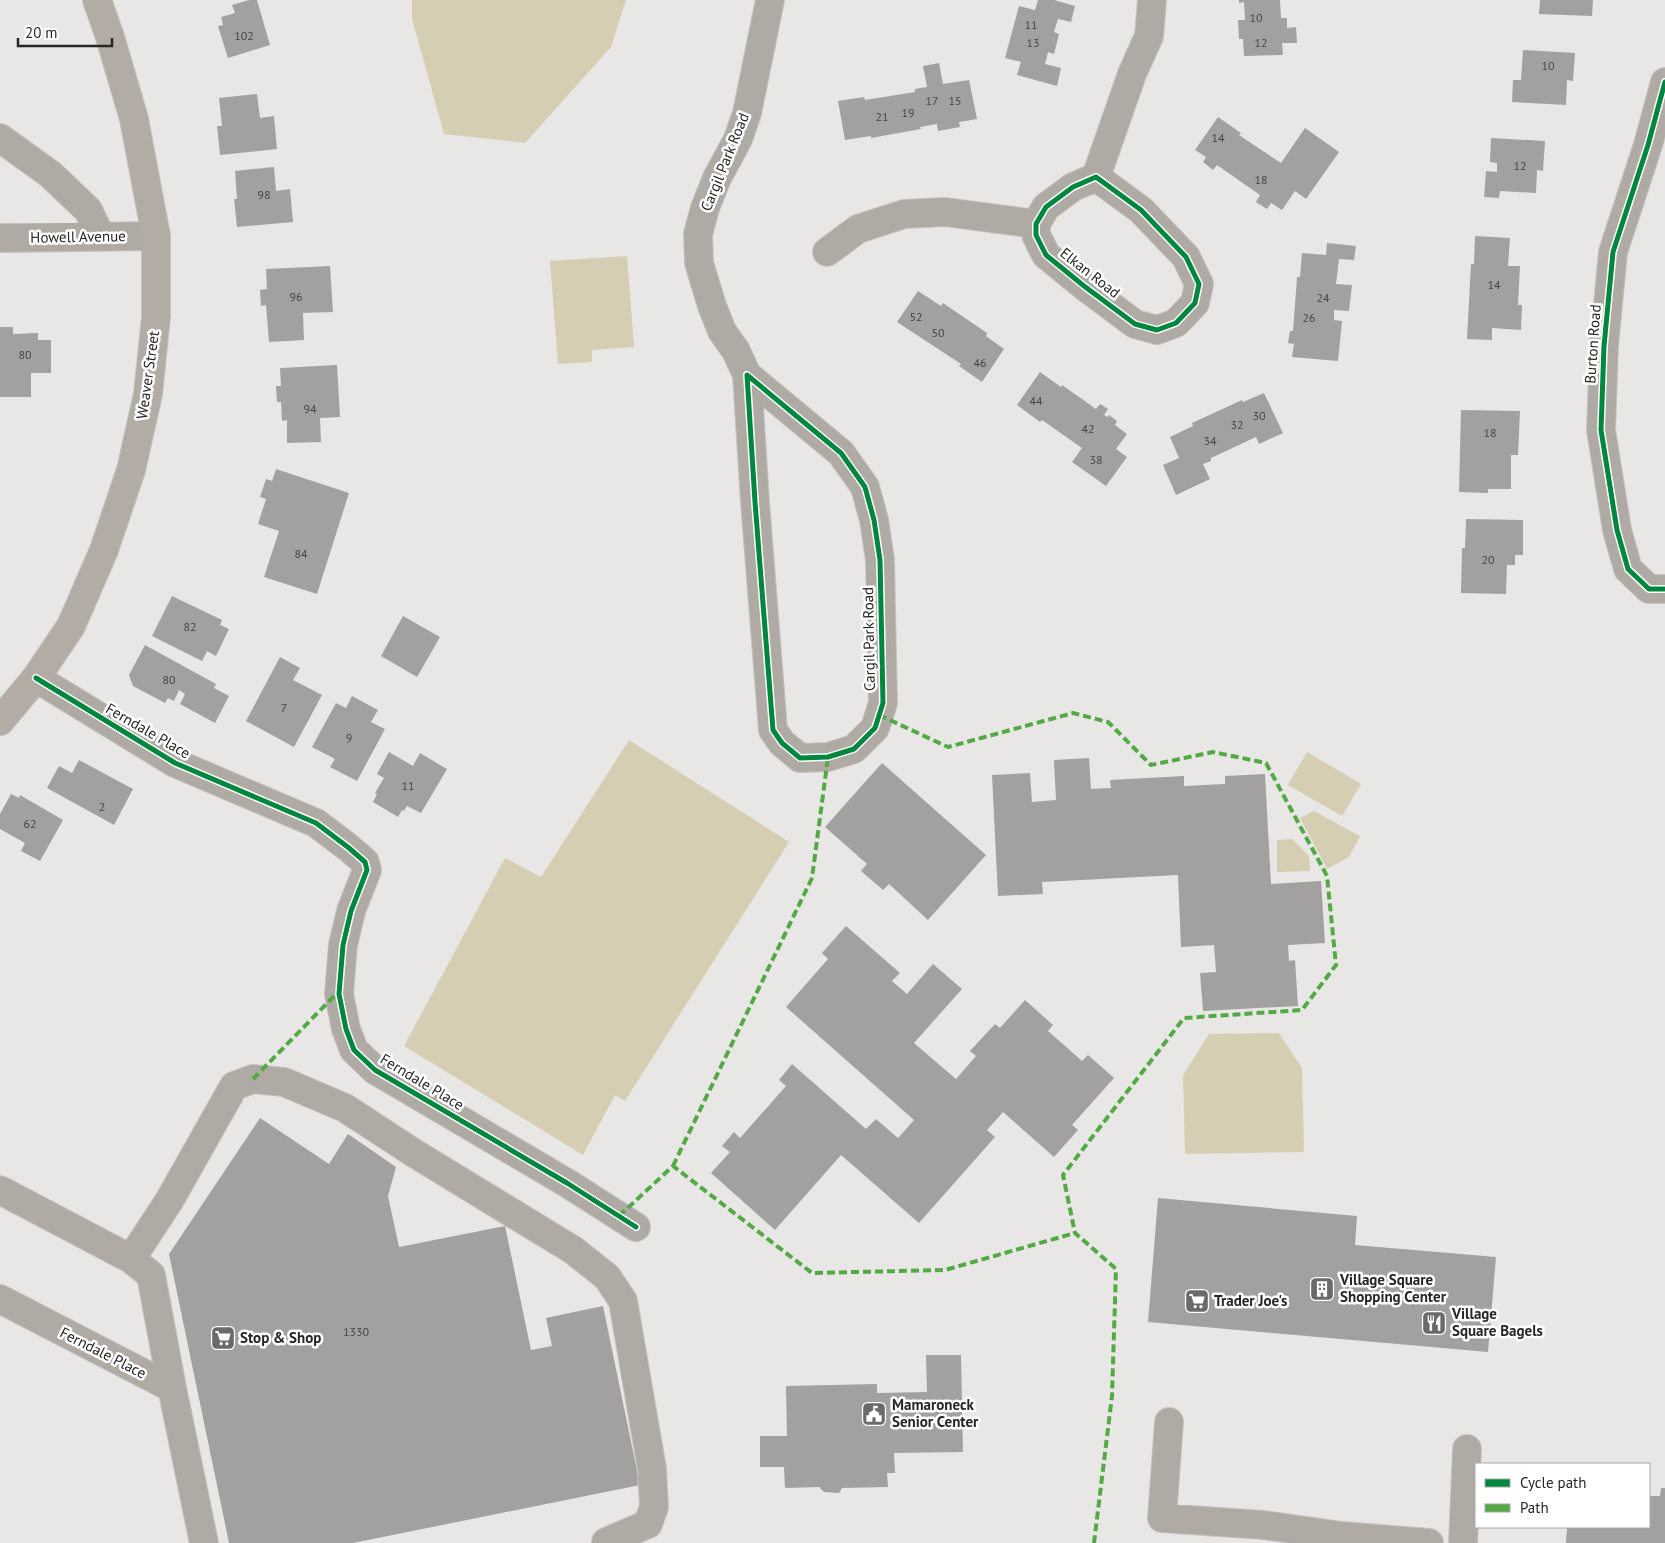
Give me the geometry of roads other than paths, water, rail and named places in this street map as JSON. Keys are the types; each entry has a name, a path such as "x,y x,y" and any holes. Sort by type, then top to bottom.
{"main road":[{"name":"Weaver Street","path":"0,721 36,678 71,626 104,550 131,470 148,394 156,317 156,236 134,119 97,0"}],"street":[{"name":"Cargil Park Road","path":"747,375 841,453 865,487 874,520 880,560 883,703 875,728 854,749 828,757 800,758 782,743 773,730 754,502 747,375 736,351 722,330 712,306 699,263 698,234 705,208 716,178 738,139 746,113 770,0"},
{"path":"827,252 858,229 904,214 945,212 1036,224 1046,207 1073,187 1096,177 1132,74 1149,36 1152,0"},
{"name":"Burton Road","path":"1665,82 1648,145 1613,252 1604,346 1601,430 1617,530 1628,569 1648,589 1665,589"},
{"path":"0,138 50,174 88,210 101,237"},
{"name":"Elkan Road","path":"1036,224 1036,235 1046,255 1135,324 1157,330 1176,323 1195,303 1199,284 1186,257 1140,210 1096,177"},
{"name":"Howell Avenue","path":"0,238 156,236"},
{"name":"Ferndale Place","path":"36,678 175,763 316,823 365,862 367,870 351,911 343,945 340,991 346,1029 354,1050 375,1070 567,1183 636,1227"},
{"path":"132,1259 178,1185 234,1086 253,1079 284,1082 345,1108 414,1153 573,1250 607,1278 623,1301 652,1469 654,1507 648,1524 606,1542"},
{"path":"0,1190 132,1259 151,1275 204,1543"},
{"name":"Ferndale Place","path":"0,1299 172,1388"},
{"path":"1169,1422 1162,1518 1263,1525 1342,1536 1429,1543"},
{"path":"1462,1543 1467,1448"}],"place":[{"name":"Village Square Shopping Center","path":"1322,1289"},
{"name":"Trader Joe's","path":"1197,1301"},
{"name":"Village Square Bagels","path":"1434,1323"},
{"name":"Stop & Shop","path":"223,1338"},
{"name":"Mamaroneck Senior Center","path":"874,1414"}]}
